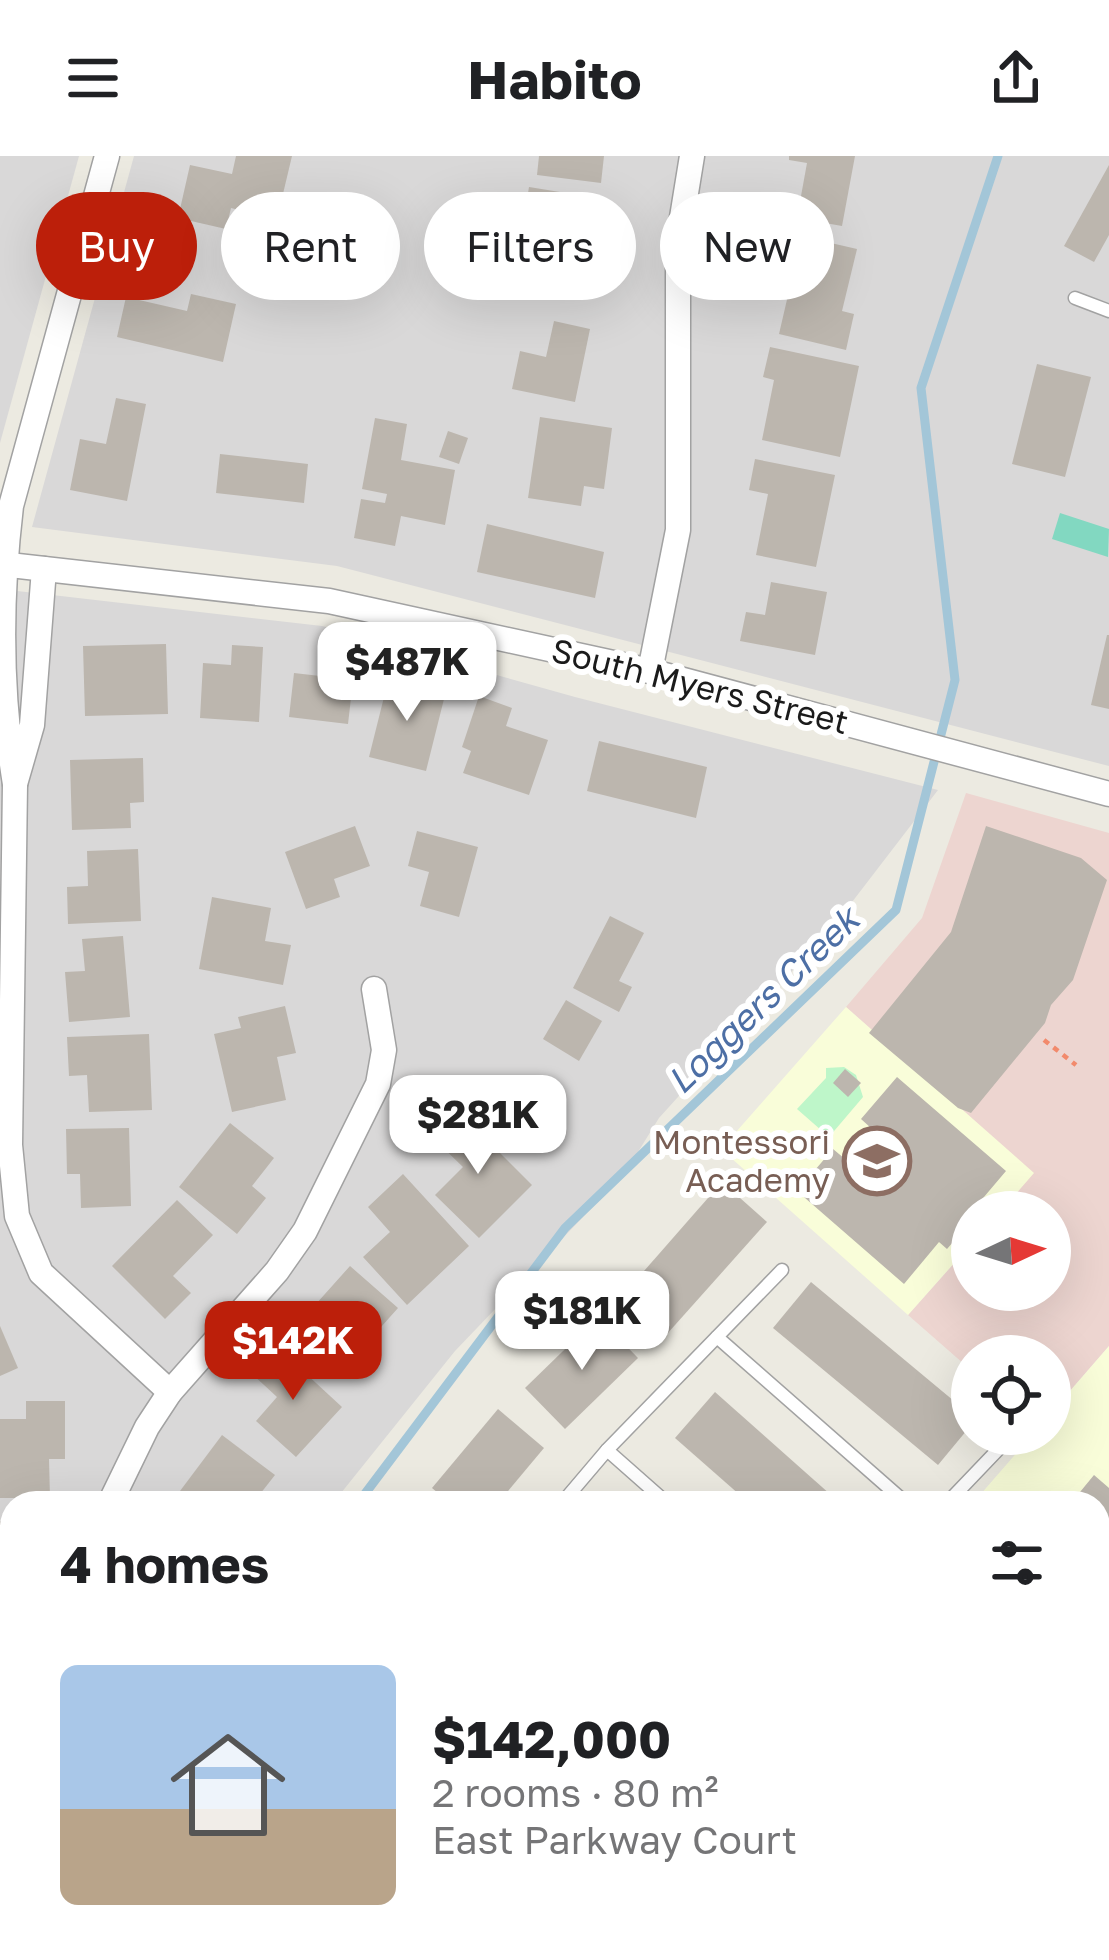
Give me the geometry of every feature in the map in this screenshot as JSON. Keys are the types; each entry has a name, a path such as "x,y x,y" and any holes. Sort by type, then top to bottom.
{"street":[{"path":"107,156 10,506 1,564 2,722 14,784 10,1144 17,1216 41,1273 170,1392"},
{"path":"650,671 678,530 679,242 692,156"},
{"name":"South Myers Street","path":"1,564 329,601 650,671 1109,794"},
{"path":"14,784 32,725 44,569"},
{"path":"116,1491 170,1392 277,1271 305,1231 378,1084 383,1049 374,989"}],"lane":[{"path":"1075,298 1109,311"},
{"path":"572,1491 782,1270"},
{"path":"717,1337 892,1491"},
{"path":"608,1450 654,1491"},
{"path":"958,1491 993,1455"}],"path":[{"path":"1044,1040 1076,1066"}],"shaded area":[{"path":"0,156 79,156 69,192 36,192 39,300 0,443"},
{"path":"134,156 1109,156 1109,766 337,566 32,527 94,300 197,300 197,192 124,192"},
{"path":"0,589 322,626 938,790 839,919 659,1118 625,1173 455,1351 343,1491 0,1491"},
{"path":"966,793 1109,833 1109,1346 1071,1390 1071,1335 951,1335 951,1353 908,1315 951,1267 951,1311 1071,1311 1071,1191 1018,1191 1033,1173 846,1007 922,918"},
{"name":"Montessori Academy","path":"846,1007 1034,1173 1018,1191 951,1191 951,1267 908,1315 721,1149"},
{"path":"1109,1346 1109,1491 983,1491 1015,1455 1071,1455 1071,1390"}],"green space":[{"path":"1060,513 1109,529 1108,557 1052,539"},
{"path":"844,1067 856,1075 863,1097 829,1137 797,1109 826,1078 826,1068"}],"building":[{"path":"236,156 292,156 283,192 221,192 221,228 197,222 197,192 184,192 190,165 232,174"},
{"path":"539,156 604,156 601,183 537,175"},
{"path":"789,156 855,156 842,226 834,225 834,192 802,192 807,163 789,160"},
{"path":"1109,165 1109,235 1094,262 1064,246"},
{"path":"834,244 857,249 842,311 854,314 846,350 779,334 787,300 834,300"},
{"path":"197,295 236,304 223,362 117,337 125,300 187,311 190,300 197,300"},
{"path":"554,321 590,329 575,402 512,389 520,351 546,357"},
{"path":"770,347 859,366 840,457 762,440 774,380 763,377"},
{"path":"1037,364 1091,377 1065,477 1012,464"},
{"path":"116,398 146,404 127,501 70,490 80,439 106,444"},
{"path":"540,417 612,428 604,489 584,486 581,506 528,498"},
{"path":"375,418 407,424 401,460 455,470 445,525 401,516 395,546 354,538 361,499 385,503 387,494 362,489"},
{"path":"448,431 468,438 459,464 439,457"},
{"path":"220,454 308,464 304,503 216,493"},
{"path":"755,459 835,475 816,567 756,555 768,494 749,490"},
{"path":"487,524 604,552 595,598 477,572"},
{"path":"771,582 827,592 815,655 740,641 746,612 765,615"},
{"path":"1109,635 1109,709 1091,705"},
{"path":"166,644 168,714 85,716 83,646"},
{"path":"232,645 263,647 259,722 200,718 203,663 231,665"},
{"path":"322,668 354,672 348,724 289,717 294,673 320,676"},
{"path":"389,677 446,691 426,771 369,757"},
{"path":"479,696 512,708 506,726 548,740 529,795 463,773 471,751 462,747"},
{"path":"599,741 707,767 696,818 587,791"},
{"path":"143,758 144,802 130,803 131,828 72,830 70,760"},
{"path":"355,826 370,866 334,879 340,897 306,909 285,852"},
{"path":"986,826 1081,858 1107,880 1073,980 1051,1005 1045,1023 971,1113 958,1108 869,1033 951,932"},
{"path":"417,831 478,847 459,917 420,906 429,872 408,866"},
{"path":"138,849 141,921 68,924 67,887 88,886 87,851"},
{"path":"212,897 271,908 265,941 291,945 283,985 199,969"},
{"path":"610,916 644,933 619,981 632,987 619,1012 573,988"},
{"path":"123,936 130,1017 69,1022 65,972 85,971 82,939"},
{"path":"566,1000 602,1021 579,1061 543,1039"},
{"path":"285,1006 296,1053 277,1057 286,1100 232,1112 214,1034 241,1028 238,1017"},
{"path":"149,1034 152,1110 89,1112 87,1075 69,1076 67,1037"},
{"path":"845,1069 861,1083 848,1097 833,1083"},
{"path":"897,1077 1006,1171 989,1191 951,1191 951,1244 947,1249 939,1242 904,1284 797,1191 833,1149 845,1159 871,1128 861,1119"},
{"path":"459,1112 532,1185 479,1238 435,1195 463,1167 433,1138"},
{"path":"230,1123 274,1158 252,1186 266,1198 237,1234 179,1187"},
{"path":"129,1128 131,1206 81,1208 80,1174 67,1174 66,1129"},
{"path":"403,1174 469,1246 407,1305 363,1257 390,1232 368,1207"},
{"path":"722,1182 767,1222 667,1334 623,1295"},
{"path":"177,1200 213,1235 173,1276 191,1293 165,1319 112,1266"},
{"path":"350,1266 398,1308 348,1364 334,1351 323,1363 290,1333"},
{"path":"811,1282 951,1399 951,1449 938,1465 773,1328"},
{"path":"598,1317 638,1358 565,1429 525,1388"},
{"path":"0,1326 18,1368 0,1376"},
{"path":"277,1347 342,1407 296,1457 256,1421 277,1397 252,1374"},
{"path":"715,1392 826,1491 735,1491 675,1438"},
{"path":"26,1401 65,1401 65,1459 49,1459 50,1491 0,1491 0,1419 26,1419"},
{"path":"498,1409 544,1448 508,1491 432,1488"},
{"path":"222,1435 275,1475 262,1491 180,1491"},
{"path":"1094,1475 1109,1488 1109,1491 1081,1491"}],"waterway":[{"name":"Loggers Creek","path":"367,1491 565,1228 896,910 955,680 921,388 998,156"}],"place":[{"name":"Montessori Academy","path":"877,1161"}]}
